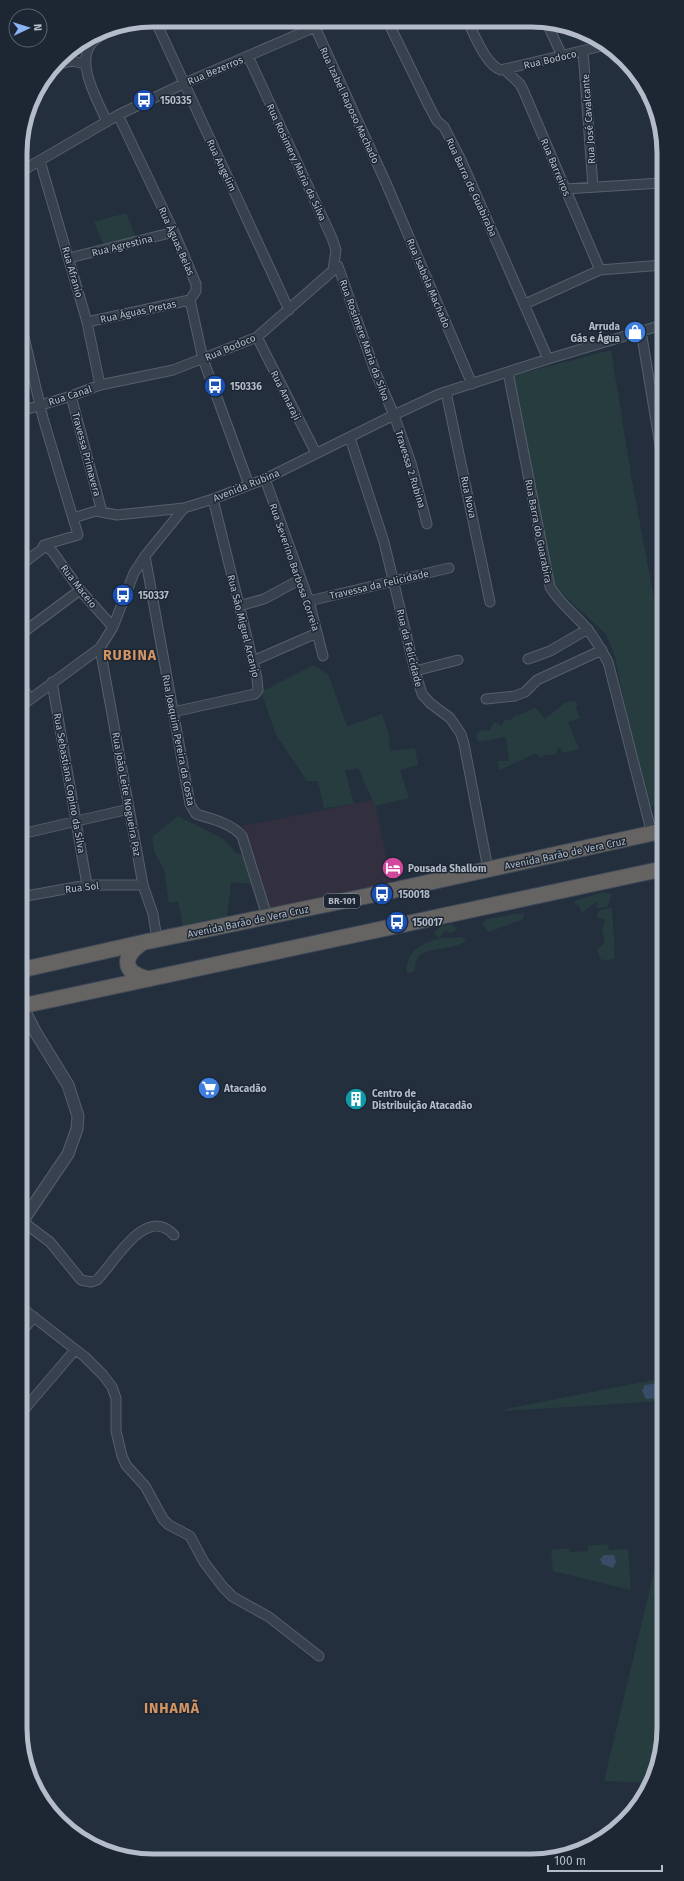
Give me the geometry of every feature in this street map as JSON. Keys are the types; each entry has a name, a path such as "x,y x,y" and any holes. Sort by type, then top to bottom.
{"highway":[{"name":"Avenida Barão de Vera Cruz","path":"27,969 151,940 367,896 657,832"},
{"path":"27,1005 657,870"},
{"path":"150,979 132,974 128,966 129,956 135,948 151,940"}],"street":[{"name":"Rua Angelim","path":"161,27 289,310"},
{"name":"Rua Bezerros","path":"27,168 118,115 185,83 315,27"},
{"name":"Rua Izabel Raposo Machado","path":"315,27 386,183"},
{"name":"Rua Barra de Guabiraba","path":"390,27 429,106 437,121 444,127 461,160 548,359"},
{"name":"Rua Barreiros","path":"470,27 484,54 520,84 600,270"},
{"path":"550,28 562,56"},
{"path":"93,43 87,54 85,64 87,74 107,122"},
{"name":"Rua Bodoco","path":"499,68 562,56 599,47"},
{"name":"Rua José Cavalcante","path":"583,51 593,187"},
{"name":"Rua Rosimery Maria da Silva","path":"248,56 332,238 336,250 335,268"},
{"path":"66,62 72,61 85,64"},
{"name":"Rua Águas Belas","path":"118,115 174,232 196,284 196,291 190,300 203,359 249,486"},
{"name":"Rua Afranio","path":"40,161 69,258 86,322 100,385"},
{"name":"Rua Isabela Machado","path":"386,183 472,384"},
{"path":"565,189 657,183"},
{"name":"Rua Agrestina","path":"69,258 174,232"},
{"path":"525,304 600,270 657,265"},
{"name":"Rua Bodoco","path":"100,385 173,370 257,337 335,268"},
{"name":"Rua Rosimere Maria da Silva","path":"335,268 375,371 394,415"},
{"name":"Rua Águas Pretas","path":"86,322 190,300"},
{"name":"Avenida Rubina","path":"73,518 96,511 117,515 184,508 213,499 265,479 394,415 446,392 548,359 657,326"},
{"path":"641,331 657,421"},
{"name":"Rua Amaraji","path":"257,337 316,453"},
{"path":"27,349 40,404 78,535 44,545 42,549 27,560"},
{"name":"Rua Barra do Guarabira","path":"508,372 550,587 556,597 588,629 602,650 612,673 657,832"},
{"name":"Rua Canal","path":"27,409 71,396 100,385"},
{"name":"Rua Nova","path":"446,392 490,602"},
{"name":"Travessa Primavera","path":"71,396 102,512"},
{"name":"Travessa 2 Rubina","path":"394,415 419,491 427,524"},
{"name":"Rua da Felicidade","path":"350,438 384,542 415,672 425,699 450,718 461,734 488,869"},
{"name":"Rua Severino Barbosa Correia","path":"265,479 301,579 324,656"},
{"name":"Rua São Miguel Arcanjo","path":"174,712 255,694 258,690 253,661 213,499"},
{"path":"27,701 100,648 113,627 134,573 145,556 184,508"},
{"name":"Rua Maceio","path":"44,545 52,551 80,590 113,627"},
{"name":"Rua Joaquim Pereira da Costa","path":"145,556 193,810 196,814 227,825 242,836 267,916"},
{"name":"Travessa da Felicidade","path":"308,601 449,568"},
{"path":"239,606 264,599 301,579"},
{"path":"27,630 80,590"},
{"path":"528,659 550,651 588,629"},
{"path":"253,661 317,633"},
{"name":"Rua João Leite Nogueira Paz","path":"100,648 143,885 153,914 151,940"},
{"path":"486,698 515,696 525,692 537,680 602,650"},
{"path":"415,672 458,660"},
{"name":"Rua Sebastiana Copino da Silva","path":"52,682 87,885"},
{"path":"27,695 30,699"},
{"path":"27,833 129,809"},
{"name":"Rua Sol","path":"27,896 87,885 143,885"},
{"path":"27,1016 68,1085 78,1116 77,1130 68,1154 27,1215"},
{"path":"27,1226 50,1242 77,1277 85,1282 97,1280 137,1234 149,1226 163,1226 174,1235"},
{"path":"27,1312 76,1350 103,1375 112,1387 116,1398 116,1431 122,1456 126,1465 145,1486 163,1520 169,1525 190,1536 204,1562 223,1587 233,1597 269,1617 319,1656"},
{"path":"27,1325 34,1317"},
{"path":"27,1406 76,1350"}],"shaded area":[{"path":"374,800 394,891 268,916 242,826"}],"green space":[{"path":"126,213 136,237 104,246 94,222"},
{"path":"611,350 632,481 657,615 657,806 645,808 615,656 606,634 556,588 511,376"},
{"path":"314,665 328,674 347,726 382,714 389,735 390,751 415,748 418,765 400,770 409,798 375,806 358,768 345,771 354,804 324,808 318,781 307,781 276,735 261,692"},
{"path":"575,701 578,704 576,708 580,718 568,722 579,749 563,753 558,747 556,754 546,755 540,758 536,753 500,770 497,761 509,761 506,737 478,742 476,735 480,730 490,731 495,722 502,726 504,720 511,720 515,716 535,707 545,719 566,702"},
{"path":"178,816 225,840 236,853 244,856 251,884 231,882 227,917 183,926 178,901 169,903 164,869 154,851 152,837"},
{"path":"603,892 612,894 607,907 597,908 597,901 582,913 578,904 576,907 574,901"},
{"path":"612,908 615,958 608,961 600,959 597,949 605,942 602,930 605,919 597,918 597,914 600,910"},
{"path":"524,913 523,919 489,932 482,924 486,919"},
{"path":"452,924 457,929 451,933 444,931 440,938 434,933 440,926"},
{"path":"462,937 466,941 454,946 425,952 417,959 415,971 407,974 408,960 411,954 421,946 440,938"},
{"path":"657,1379 657,1401 504,1411 505,1409"},
{"path":"608,1544 609,1550 628,1549 631,1590 553,1571 551,1550 569,1548 570,1552 588,1551 588,1546"},
{"path":"655,1567 657,1567 657,1736 655,1753 644,1783 604,1781"}],"water":[{"path":"657,1383 657,1398 646,1399 642,1391 645,1385"},
{"path":"604,1555 614,1555 616,1562 613,1568 602,1564 600,1559"}],"place":[{"name":"150335","path":"144,100"},
{"name":"Arruda Gás e Água","path":"635,332"},
{"name":"150336","path":"215,386"},
{"name":"150337","path":"123,595"},
{"name":"Pousada Shallom","path":"393,868"},
{"name":"150018","path":"382,894"},
{"name":"150017","path":"397,922"},
{"name":"Atacadão","path":"209,1088"},
{"name":"Centro de Distribuição Atacadão","path":"356,1099"}],"district":[{"name":"RUBINA","path":"130,655"},
{"name":"INHAMÃ","path":"172,1708"}]}
